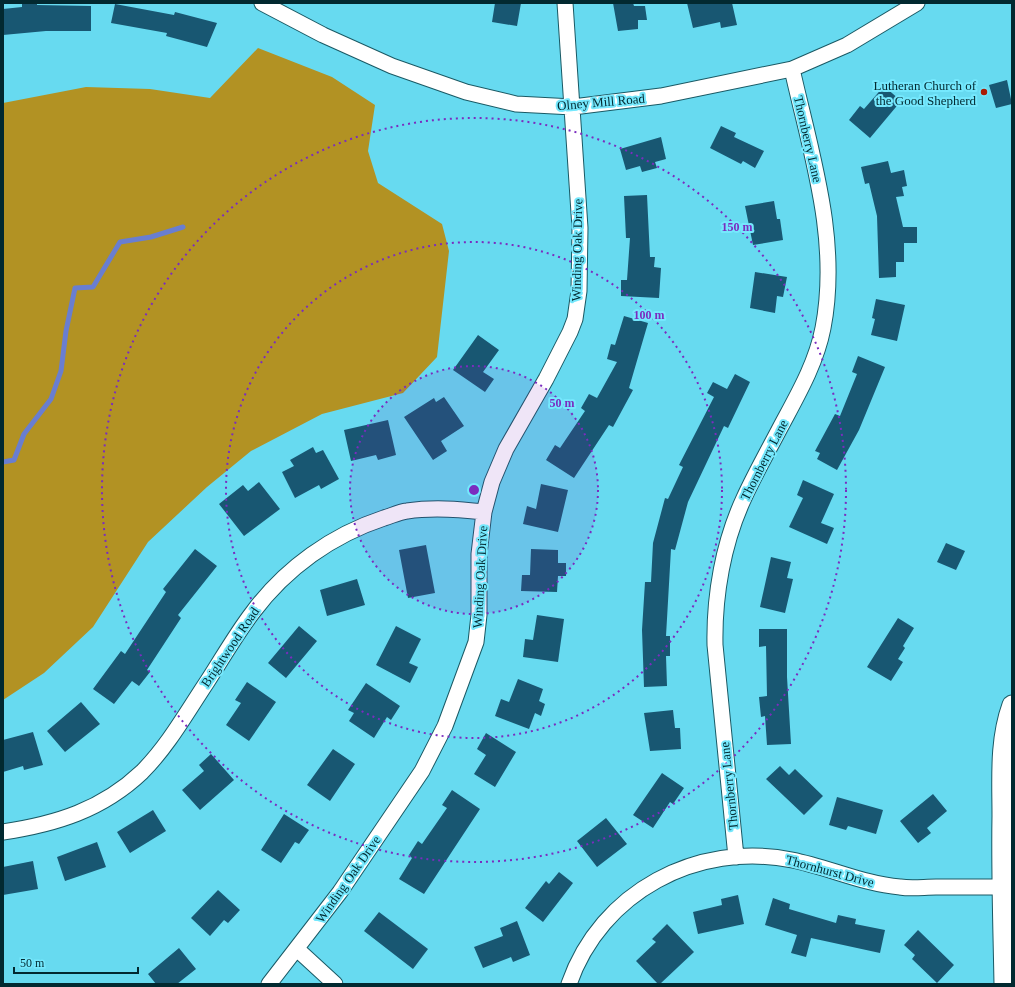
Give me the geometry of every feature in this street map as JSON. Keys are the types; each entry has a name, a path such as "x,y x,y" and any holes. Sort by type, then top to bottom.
{"street":[{"name":"Olney Mill Road","path":"262,3 323,35 385,63 466,92 516,104 574,107 661,96 792,69 847,45 895,9 917,3"},
{"name":"Winding Oak Drive","path":"269,984 298,950 340,892 422,771 445,726 476,642 479,615 479,554 484,512 492,482 506,449 546,379 570,332 574,319 579,291 580,228 574,107 565,3"},
{"name":"Thornberry Lane","path":"736,857 715,645 715,622 720,580 730,537 744,498 802,387 815,356 823,328 828,290 829,257 826,221 792,69"},
{"name":"Brightwood Road","path":"3,832 38,827 79,814 115,793 141,772 164,746 253,612 285,575 330,542 371,522 406,511 442,507 484,512"},
{"path":"1004,984 1007,887 1002,750 1006,722 1012,705"},
{"name":"Thornhurst Drive","path":"569,984 576,966 592,937 615,911 643,888 672,872 696,863 713,859 757,856 792,860 860,879 901,888 1007,887"},
{"path":"298,950 334,984"}],"shaded area":[{"path":"258,48 332,77 375,105 368,151 378,183 442,224 449,251 437,357 403,393 322,414 251,451 207,487 148,542 93,627 44,673 3,700 3,103 86,87 150,89 210,98"}],"building":[{"path":"22,3 37,3 37,5 91,6 91,31 46,31 3,35 3,9 22,7"},
{"path":"495,3 521,3 517,26 492,22"},
{"path":"613,3 633,3 634,6 645,6 647,20 638,20 638,29 618,31"},
{"path":"687,3 732,3 737,25 721,28 720,22 693,28"},
{"path":"115,4 174,15 175,12 217,23 207,47 166,36 167,33 111,23"},
{"path":"1007,80 1012,104 996,108 989,85"},
{"path":"884,86 901,101 870,138 849,120 860,106 864,109"},
{"path":"721,126 736,133 734,137 764,151 755,168 743,161 741,164 710,148"},
{"path":"661,137 666,159 655,162 657,168 642,172 640,166 626,170 620,149"},
{"path":"888,161 891,173 904,170 907,186 902,187 904,196 896,197 903,227 917,227 917,243 904,243 904,262 896,262 896,277 879,278 877,216 869,183 865,184 861,167"},
{"path":"647,195 650,257 655,257 654,267 661,268 659,298 621,296 621,280 627,280 630,238 626,238 624,196"},
{"path":"774,201 777,219 780,219 783,240 753,245 745,206"},
{"path":"755,272 787,277 783,297 777,296 775,313 750,308"},
{"path":"876,299 905,305 897,341 871,335 875,319 872,318"},
{"path":"624,316 648,323 629,388 633,390 613,427 609,425 574,478 546,460 555,445 560,448 585,411 581,408 589,394 597,398 617,362 607,359 611,344 615,345"},
{"path":"478,335 499,350 483,372 494,379 485,392 453,370"},
{"path":"858,356 885,367 859,430 837,470 817,459 820,453 815,451 835,414 840,416 857,374 852,372"},
{"path":"735,374 750,382 728,428 724,426 688,502 675,550 671,549 666,636 670,636 670,656 666,656 667,686 644,687 642,630 645,582 651,582 653,543 665,498 668,499 683,467 679,465 714,397 707,393 713,382 727,389"},
{"path":"444,397 464,426 441,441 447,451 433,460 404,417 434,398 436,402"},
{"path":"388,420 396,455 378,460 376,455 351,461 344,430"},
{"path":"313,447 316,453 323,450 339,479 321,489 319,485 295,498 282,472 294,466 290,460"},
{"path":"803,480 834,494 821,523 834,528 827,544 789,527 803,498 797,495"},
{"path":"259,482 280,509 244,536 219,504 243,485 248,491"},
{"path":"541,484 568,490 558,532 523,524 527,506 536,509"},
{"path":"946,543 965,551 956,570 937,562"},
{"path":"426,545 435,593 408,598 399,550"},
{"path":"195,549 217,566 178,615 181,618 147,670 150,672 139,686 132,681 114,704 93,689 121,651 125,654 166,592 163,589"},
{"path":"531,549 558,550 558,563 566,563 566,576 558,576 557,592 521,591 522,575 530,575"},
{"path":"771,557 791,562 787,578 793,579 785,613 760,607"},
{"path":"357,579 365,605 327,616 320,590"},
{"path":"537,615 564,619 558,662 523,657 525,639 533,640"},
{"path":"898,618 914,628 903,646 905,648 898,659 903,662 891,681 867,667"},
{"path":"299,626 317,641 286,678 268,663"},
{"path":"396,626 421,639 409,663 418,667 410,683 376,665"},
{"path":"759,629 787,629 787,677 791,744 767,745 765,716 761,717 759,697 767,696 766,646 759,647"},
{"path":"518,679 543,689 539,701 545,704 541,716 535,713 529,729 495,716 501,699 509,702"},
{"path":"247,682 276,702 249,741 226,725 241,703 235,700"},
{"path":"366,683 400,706 391,720 387,717 374,738 349,721 354,713 348,710"},
{"path":"81,702 100,724 65,752 47,731"},
{"path":"673,710 675,728 680,728 681,749 650,751 644,713"},
{"path":"33,732 43,765 24,770 23,766 3,772 3,740"},
{"path":"486,733 516,752 495,787 474,774 486,755 477,749"},
{"path":"333,749 355,764 330,801 307,785"},
{"path":"211,754 234,780 200,810 182,790 204,771 199,765"},
{"path":"780,766 789,775 795,769 823,796 804,815 766,779"},
{"path":"662,773 684,788 673,804 670,802 653,828 633,815"},
{"path":"452,790 480,809 424,894 399,879 412,858 409,855 418,841 422,844 447,808 442,805"},
{"path":"933,794 947,811 927,828 931,833 918,843 900,821"},
{"path":"837,797 883,810 876,834 848,826 846,830 829,825"},
{"path":"153,810 166,831 130,853 117,832"},
{"path":"284,814 309,830 299,844 295,842 281,863 261,850"},
{"path":"606,818 627,844 597,867 577,841"},
{"path":"97,842 106,867 65,881 57,857"},
{"path":"33,861 38,889 3,895 3,867"},
{"path":"559,872 573,883 543,922 525,908 546,881 549,884"},
{"path":"218,890 240,910 228,923 224,920 210,936 191,918"},
{"path":"738,895 744,924 698,934 693,912 722,905 721,899"},
{"path":"773,898 790,904 789,909 836,923 838,915 856,919 855,924 885,930 880,953 811,938 806,957 791,953 797,935 765,925"},
{"path":"379,912 428,949 413,969 364,931"},
{"path":"517,921 530,955 513,962 511,957 483,968 474,947 503,936 500,928"},
{"path":"667,924 694,952 660,984 658,984 636,961 656,942 652,939"},
{"path":"918,930 954,965 937,983 912,959 915,955 904,945"},
{"path":"179,948 196,969 177,984 156,984 148,974"}],"waterway":[{"path":"3,462 14,460 24,434 51,399 61,371 66,331 75,288 93,287 120,242 151,237 183,227"}],"place":[{"name":"Lutheran Church of the Good Shepherd","path":"984,92"}]}
